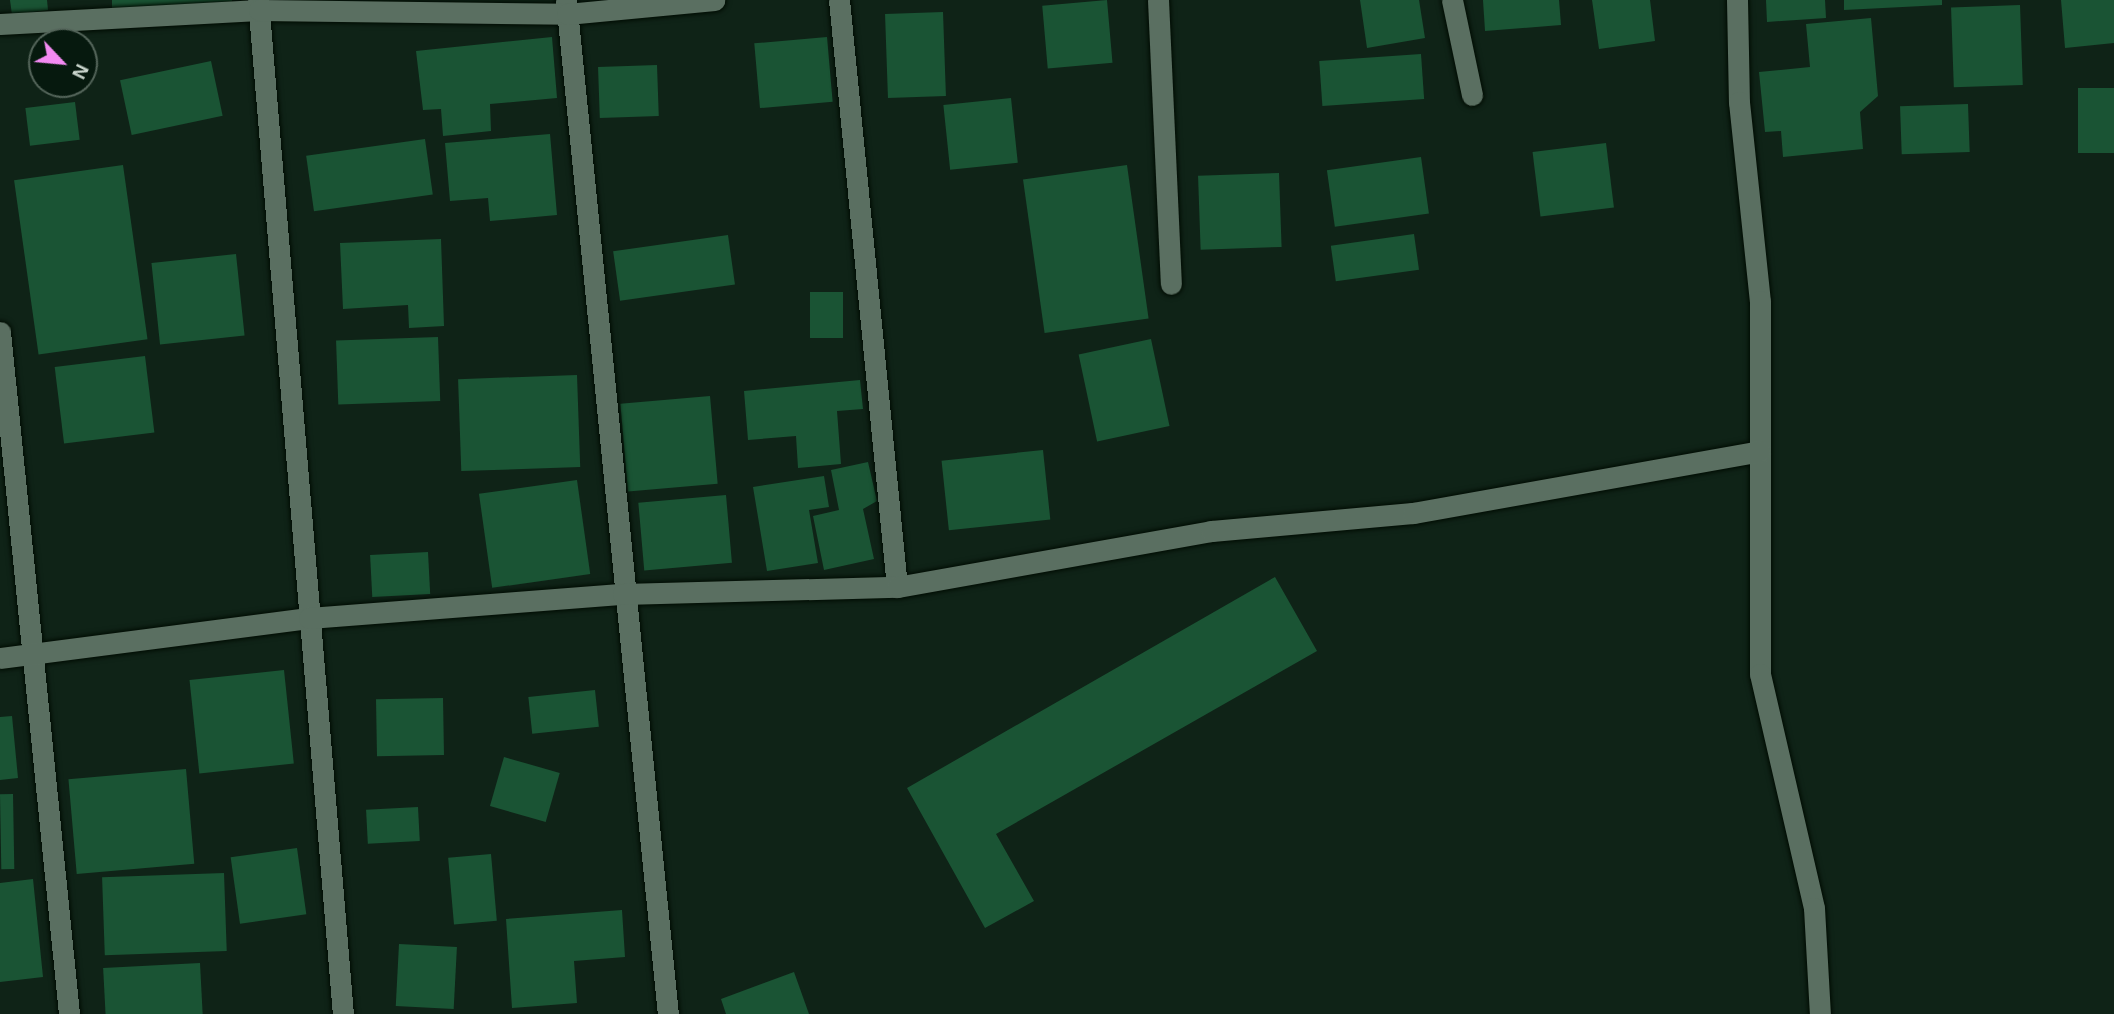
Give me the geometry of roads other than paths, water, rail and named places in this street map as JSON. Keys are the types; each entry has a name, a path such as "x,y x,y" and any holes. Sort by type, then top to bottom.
{"street":[{"path":"0,24 258,5 567,7 714,0"},
{"path":"839,0 897,587"},
{"path":"1158,0 1171,284"},
{"path":"1452,0 1472,95"},
{"path":"1737,0 1739,102 1760,301 1760,674 1814,908 1820,1014"},
{"path":"258,5 343,1014"},
{"path":"567,7 623,594 668,1014"},
{"path":"0,332 36,654 69,1014"},
{"path":"0,657 309,618 623,594 897,587 1211,531 1413,513 1760,451"}]}
